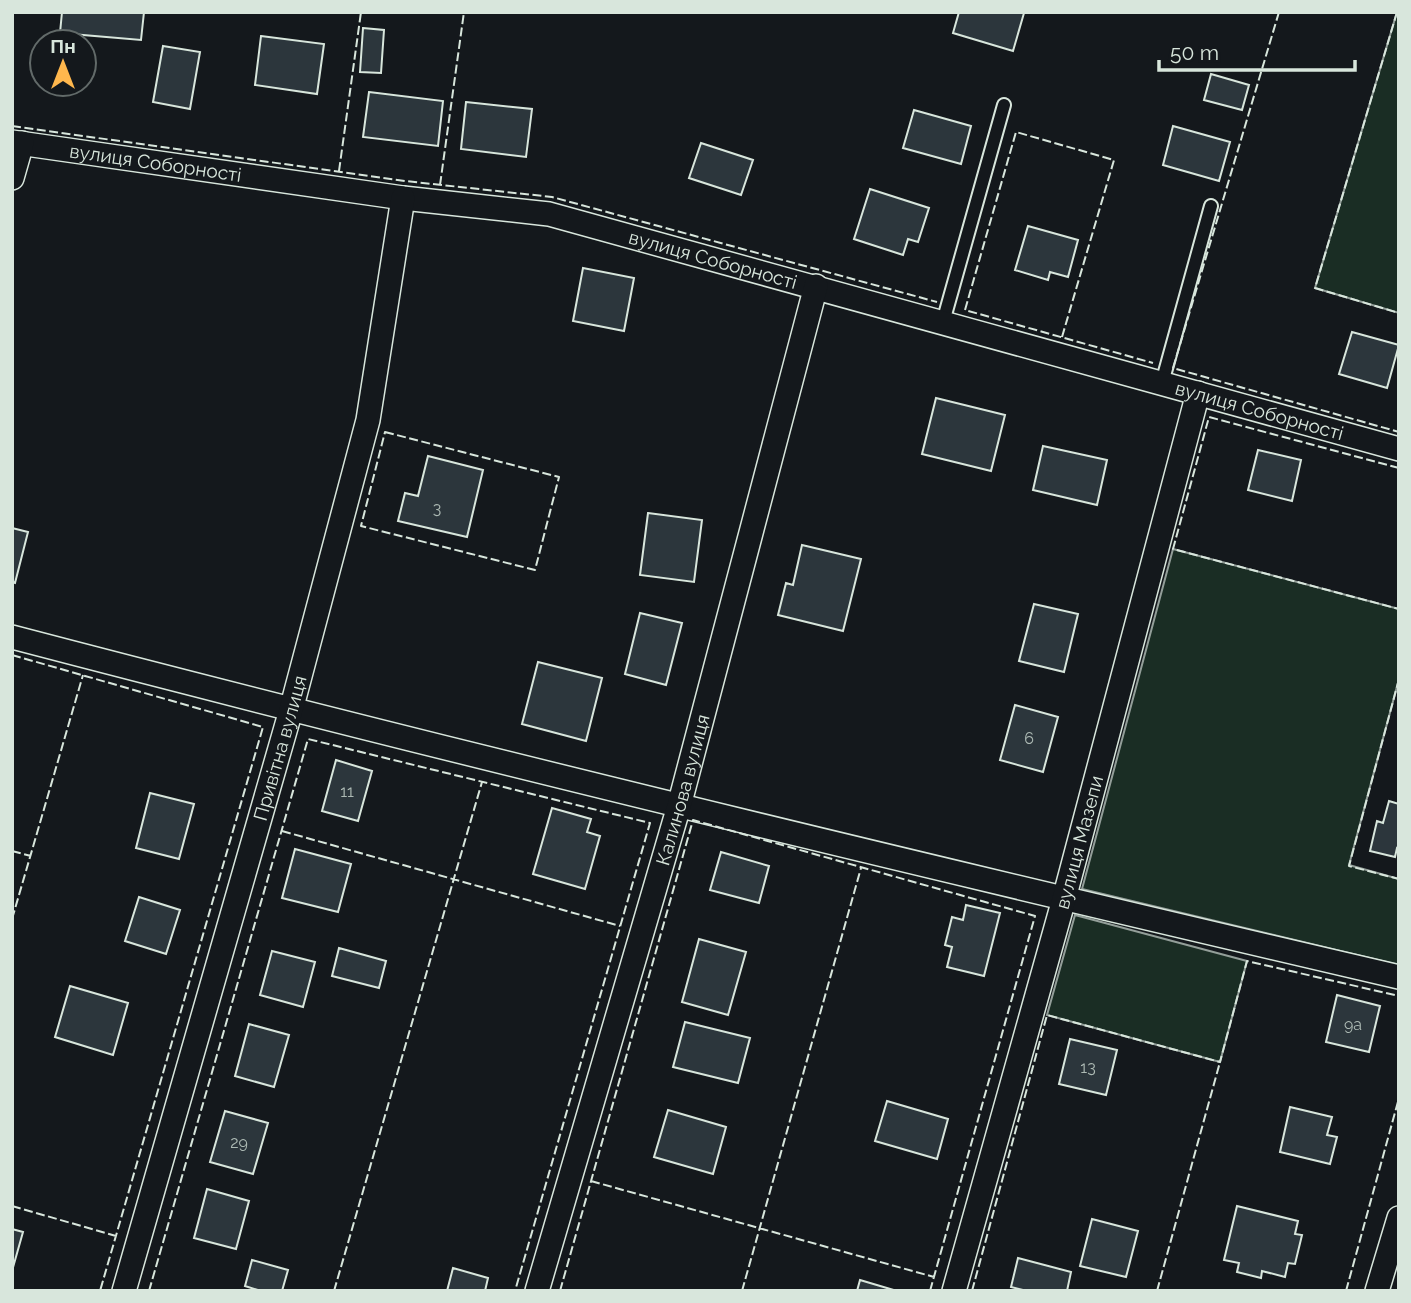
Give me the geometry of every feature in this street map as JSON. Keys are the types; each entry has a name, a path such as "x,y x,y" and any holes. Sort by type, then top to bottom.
{"street":[{"name":"вулиця Соборності","path":"17,143 403,198 549,214 1399,449"},
{"path":"12,178 17,143"},
{"name":"Привітна вулиця","path":"124,1291 291,710 368,420 403,198"},
{"name":"Калинова вулиця","path":"537,1291 679,806 816,286"},
{"name":"вулиця Мазепи","path":"954,1291 1064,899 1198,393"},
{"path":"12,637 291,710 679,806 1399,977"},
{"path":"1377,1291 1399,1218"}],"lane":[{"path":"943,322 1004,105"},
{"path":"1162,383 1211,206"}],"green space":[{"path":"1399,12 1399,313 1315,288"},
{"path":"1173,549 1399,609 1399,679 1349,865 1399,879 1399,965 1082,889"},
{"path":"1075,915 1247,961 1220,1062 1047,1015"}],"building":[{"path":"62,12 144,12 141,40 98,36 98,28 60,28"},
{"path":"959,12 1024,13 1013,51 953,33"},
{"path":"363,28 384,30 381,73 360,72"},
{"path":"261,36 324,44 317,94 255,85"},
{"path":"163,46 200,52 190,109 153,102"},
{"path":"1211,74 1249,85 1242,110 1204,100"},
{"path":"369,92 443,101 438,146 363,137"},
{"path":"466,102 532,109 526,157 461,149"},
{"path":"914,110 971,126 961,164 903,148"},
{"path":"1173,126 1230,142 1219,181 1163,165"},
{"path":"701,143 753,160 741,195 689,178"},
{"path":"870,189 929,208 918,242 908,239 903,255 854,239"},
{"path":"1028,226 1078,240 1068,277 1050,272 1048,280 1015,270"},
{"path":"583,268 634,278 624,331 573,321"},
{"path":"1352,332 1399,345 1387,388 1339,374"},
{"path":"936,398 1005,415 991,471 922,454"},
{"path":"1043,446 1107,460 1097,505 1033,490"},
{"path":"1258,450 1301,460 1292,501 1248,490"},
{"path":"428,456 483,470 467,537 398,521 405,493 418,496"},
{"path":"648,513 702,520 694,582 640,575"},
{"path":"12,528 28,532 15,583 12,582"},
{"path":"802,545 861,559 843,631 778,615 786,583 793,585"},
{"path":"1034,604 1078,614 1064,672 1019,661"},
{"path":"640,613 682,623 666,685 625,674"},
{"path":"538,662 602,678 586,741 522,724"},
{"path":"1015,705 1058,717 1043,772 1000,760"},
{"path":"336,760 372,771 358,821 322,811"},
{"path":"150,793 194,804 179,859 136,848"},
{"path":"1389,801 1399,804 1399,849 1397,848 1395,857 1370,851 1377,821 1383,823"},
{"path":"552,808 591,819 587,832 600,836 585,889 533,874"},
{"path":"295,849 351,864 338,912 282,898"},
{"path":"721,852 769,866 759,903 710,890"},
{"path":"139,897 180,910 166,954 125,941"},
{"path":"966,905 1000,913 984,976 947,967 952,947 945,945 952,917 963,920"},
{"path":"699,939 746,952 728,1015 682,1002"},
{"path":"339,948 386,961 379,988 332,976"},
{"path":"272,951 315,962 303,1007 260,995"},
{"path":"70,986 128,1003 113,1055 55,1037"},
{"path":"1337,995 1380,1006 1369,1052 1326,1042"},
{"path":"685,1022 750,1038 738,1083 673,1067"},
{"path":"249,1024 289,1035 274,1087 235,1076"},
{"path":"1070,1039 1117,1050 1106,1095 1059,1084"},
{"path":"887,1101 948,1119 937,1159 875,1141"},
{"path":"1290,1107 1332,1117 1327,1135 1337,1137 1330,1164 1280,1152"},
{"path":"668,1110 726,1127 713,1174 654,1157"},
{"path":"225,1111 268,1123 253,1174 210,1162"},
{"path":"207,1189 249,1201 236,1249 194,1238"},
{"path":"1237,1206 1298,1221 1295,1234 1302,1235 1295,1264 1288,1263 1285,1277 1262,1271 1261,1278 1237,1272 1239,1263 1224,1260"},
{"path":"1092,1219 1138,1231 1126,1277 1080,1266"},
{"path":"12,1229 23,1232 12,1271"},
{"path":"1018,1258 1071,1272 1067,1291 1027,1291 1011,1287"},
{"path":"252,1260 288,1270 282,1291 261,1291 245,1286"},
{"path":"453,1268 488,1278 485,1291 447,1291"},
{"path":"860,1280 897,1291 857,1291"}],"fence":[{"path":"339,171 361,12"},
{"path":"440,185 464,12"},
{"path":"1279,12 1173,368 1399,432"},
{"path":"1397,12 1315,288 1399,313"},
{"path":"12,126 405,181 552,197 937,302"},
{"path":"1062,337 1114,160 1016,132 965,310 1153,363"},
{"path":"1399,468 1209,417 1173,549 1399,609"},
{"path":"385,432 559,477 535,570 361,526 385,432"},
{"path":"12,655 263,727 100,1291"},
{"path":"12,919 83,675"},
{"path":"1399,679 1349,866 1399,879"},
{"path":"149,1291 308,739 650,823 515,1291"},
{"path":"334,1291 482,782"},
{"path":"560,1291 693,820 1035,916 930,1291"},
{"path":"282,831 620,926"},
{"path":"12,851 31,856"},
{"path":"742,1291 861,868"},
{"path":"972,1291 1047,1015 1220,1062 1247,961 1399,996"},
{"path":"1157,1291 1220,1062"},
{"path":"1346,1291 1399,1098"},
{"path":"591,1181 934,1277"},
{"path":"12,1206 116,1236"}]}
